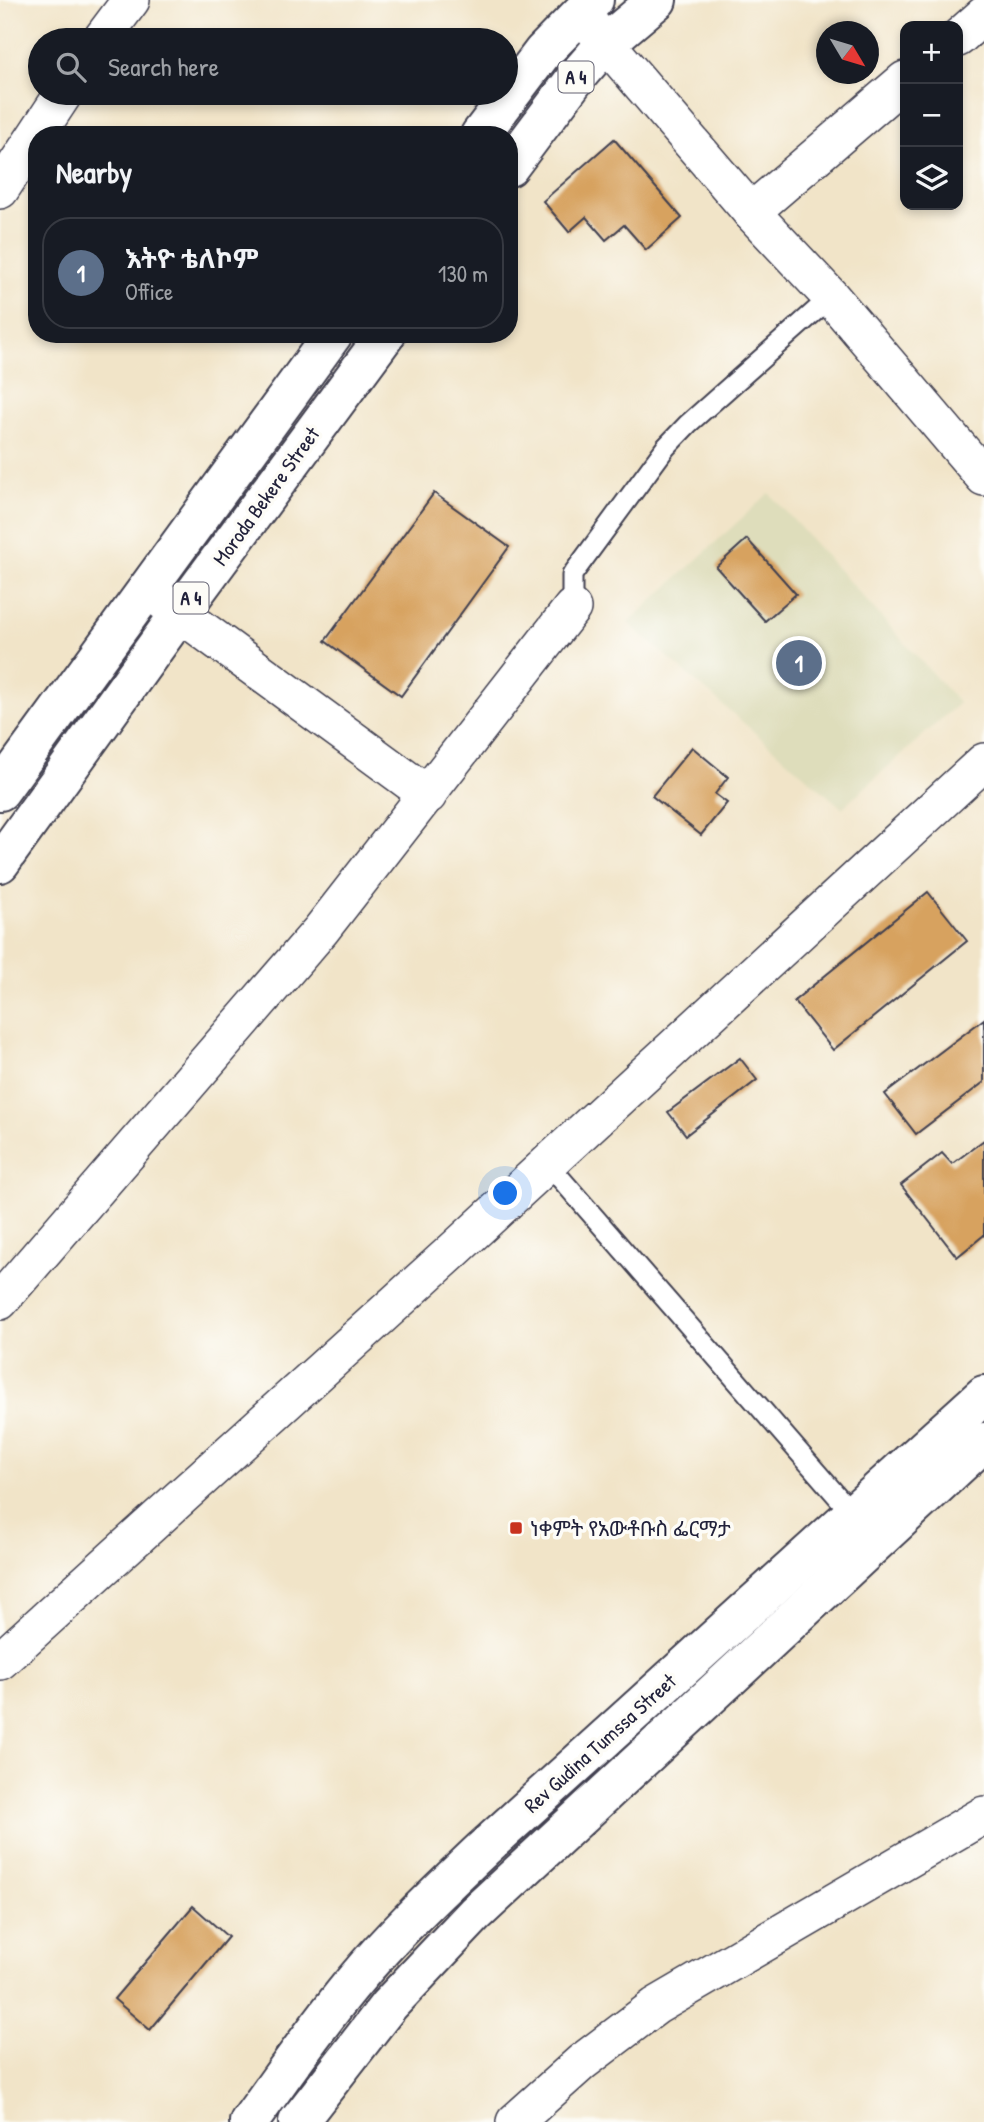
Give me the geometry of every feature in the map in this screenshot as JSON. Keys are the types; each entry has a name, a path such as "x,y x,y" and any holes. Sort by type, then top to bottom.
{"main road":[{"name":"A 4","path":"518,155 578,75 606,43 657,0"},
{"name":"A 4","path":"518,84 542,52 587,6"},
{"name":"A 4","path":"487,126 502,105"},
{"name":"Moroda Bekere Street","path":"0,791 326,343"},
{"name":"Moroda Bekere Street","path":"0,863 379,343"},
{"name":"Rev Gudina Tumssa Street","path":"298,2122 388,2005 475,1914 865,1528 979,1421"},
{"name":"Rev Gudina Tumssa Street","path":"249,2122 356,1978 483,1849 865,1528"}],"street":[{"path":"110,28 131,0"},
{"path":"587,6 606,43 751,212 831,297 984,477"},
{"path":"751,212 900,84"},
{"path":"42,126 56,105"},
{"path":"0,190 28,148"},
{"path":"146,588 428,795"},
{"path":"0,1301 321,930 572,608"},
{"path":"0,1661 548,1164 984,762"},
{"path":"515,2122 582,2062 656,2006 984,1815"}],"lane":[{"path":"572,608 572,575 666,447 688,424 831,297"},
{"path":"548,1164 865,1528"}],"shaded area":[{"path":"769,493 959,703 842,808 628,623"}],"building":[{"path":"614,139 682,218 646,250 624,225 606,240 586,217 569,232 543,201"},
{"path":"434,493 509,547 401,696 325,641"},
{"path":"747,539 796,594 765,621 716,567"},
{"path":"692,747 728,777 715,794 727,803 701,835 652,796"},
{"path":"928,892 967,941 833,1050 794,1001"},
{"path":"984,1019 984,1082 916,1134 885,1094"},
{"path":"740,1058 757,1080 686,1135 668,1112"},
{"path":"984,1140 984,1235 957,1257 901,1185 942,1153 952,1164"},
{"path":"193,1906 228,1937 150,2030 114,1999"}],"place":[{"name":"እትዮ ቴለኮም","path":"799,663"},
{"name":"ነቀምት የአውቶቡስ ፌርማታ","path":"516,1528"}]}
